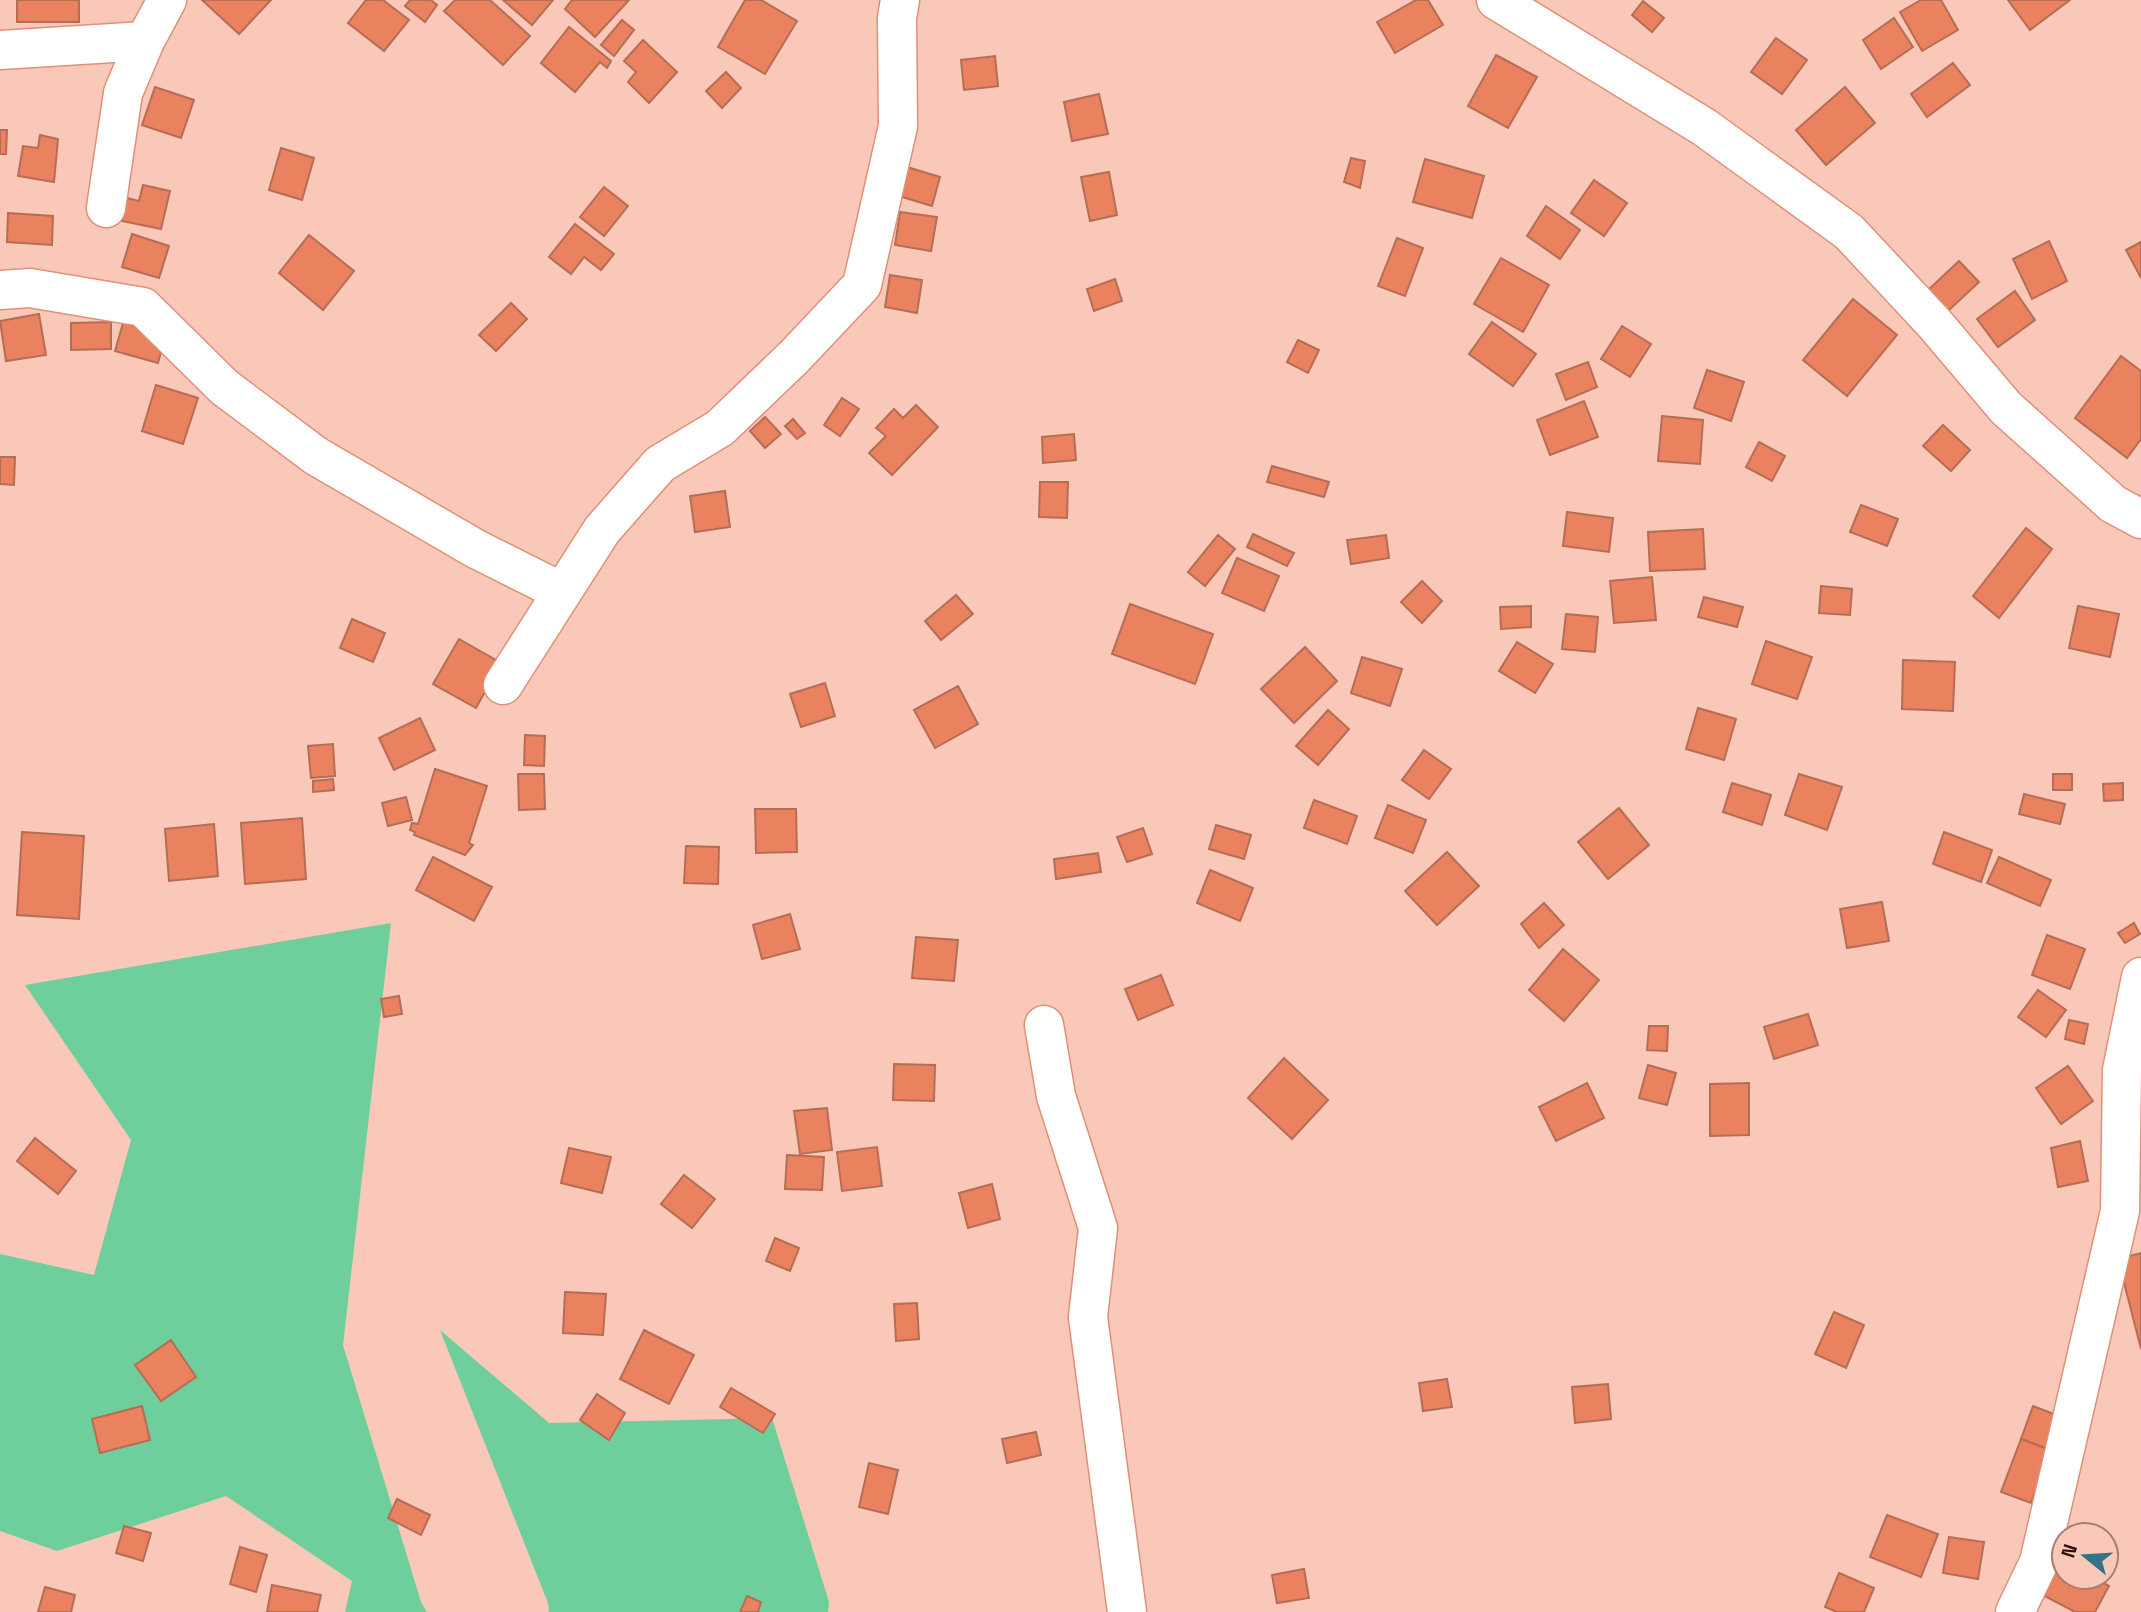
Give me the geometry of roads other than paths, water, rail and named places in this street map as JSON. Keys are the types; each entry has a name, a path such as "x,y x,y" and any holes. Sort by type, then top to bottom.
{"street":[{"path":"106,208 122,93 167,0"},
{"path":"503,685 560,591 602,530 660,464 720,428 794,357 862,285 898,126 897,18 900,0"},
{"path":"1496,0 1703,127 1849,232 1934,323 2006,408 2113,503 2141,519"},
{"path":"0,50 145,41"},
{"path":"0,290 30,288 142,307 224,387 316,457 396,500 476,549 560,591"},
{"path":"2015,1612 2039,1562 2120,1211 2122,1070 2141,977"},
{"path":"1044,1025 1056,1096 1098,1228 1088,1317 1127,1612"}]}
